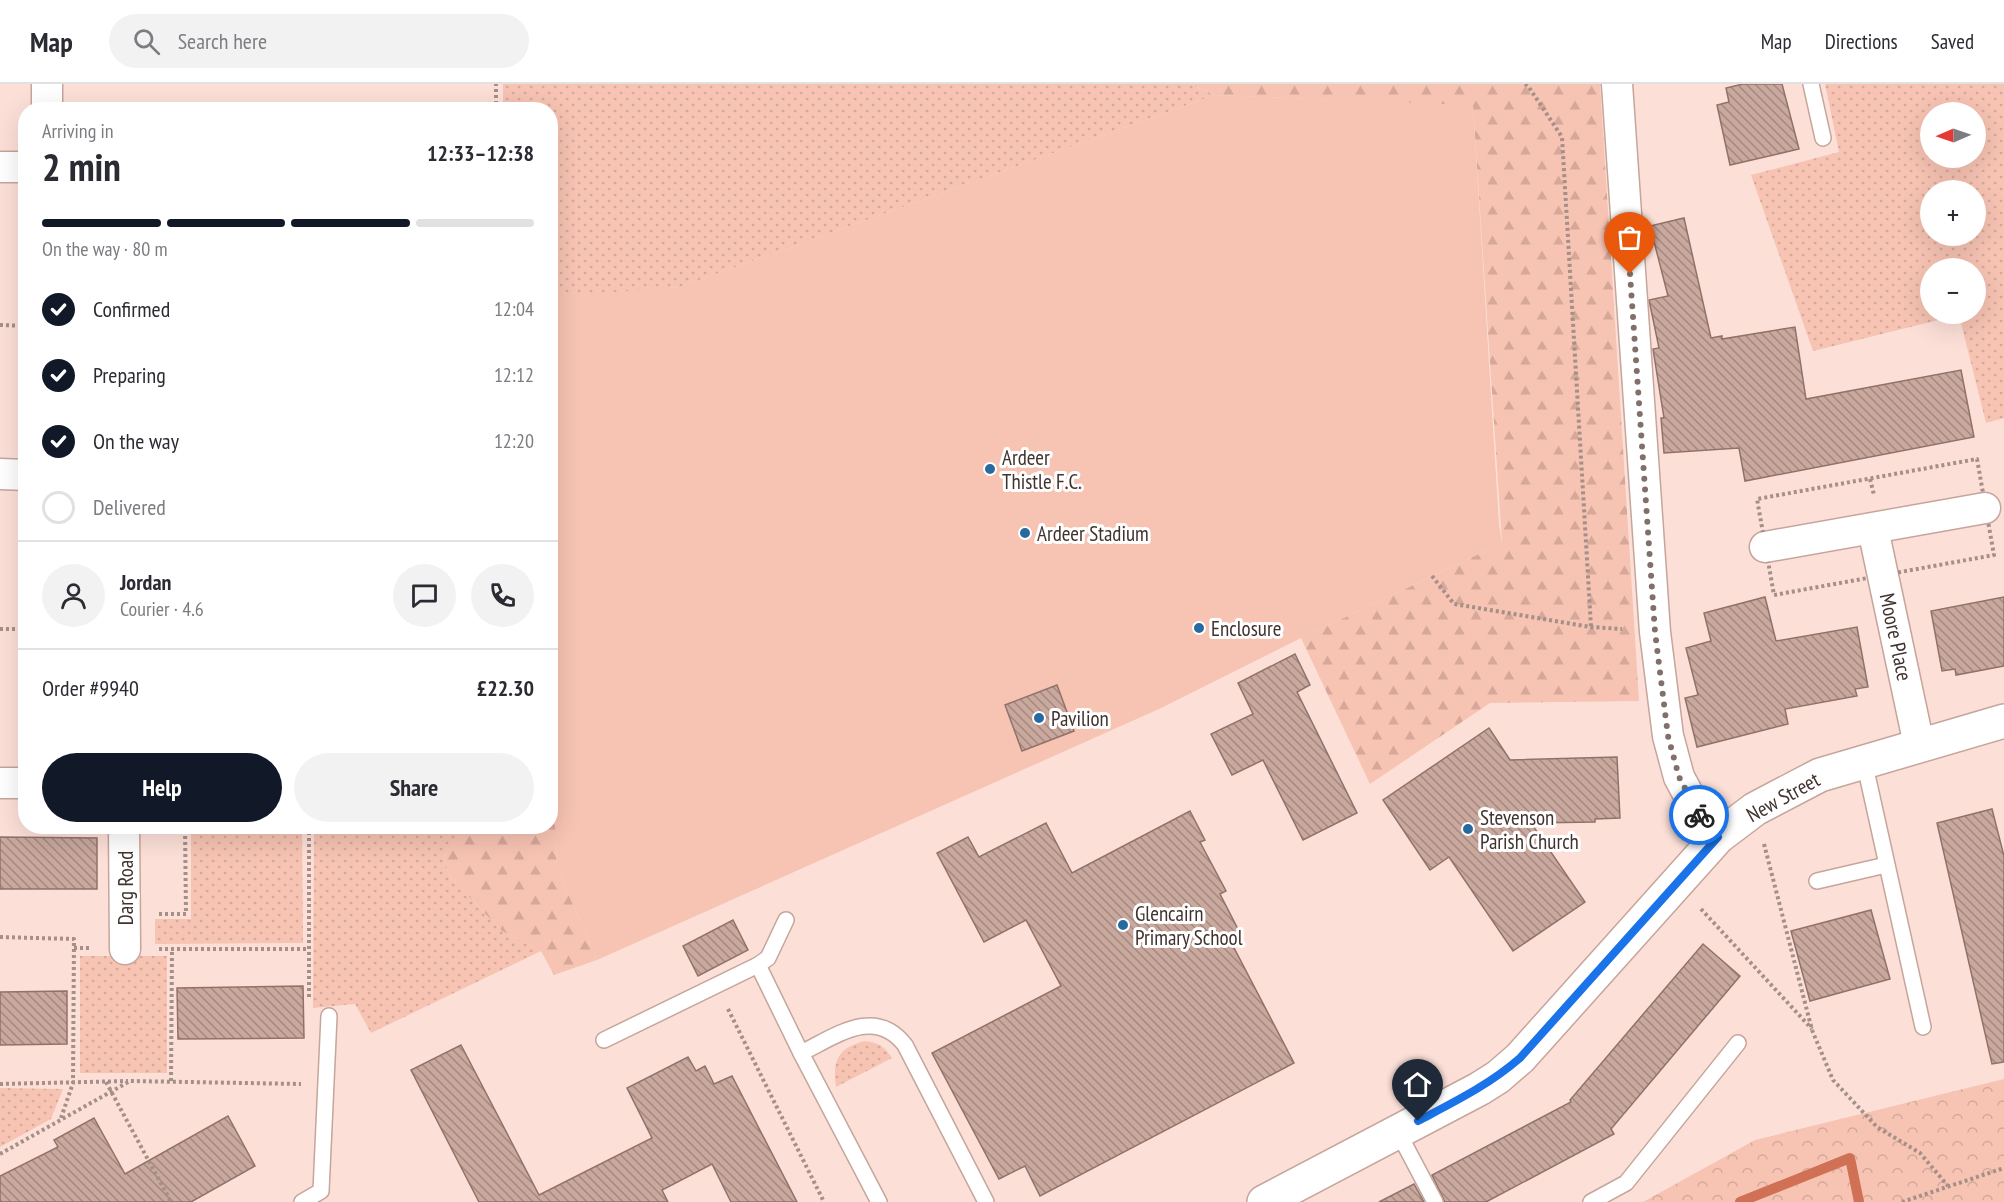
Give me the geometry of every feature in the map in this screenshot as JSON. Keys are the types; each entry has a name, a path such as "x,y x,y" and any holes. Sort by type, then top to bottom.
{"street":[{"path":"46,102 47,84"},
{"path":"1617,84 1655,632 1668,736 1679,777 1702,820 1718,837"},
{"path":"0,166 18,167"},
{"path":"0,474 18,475"},
{"path":"1765,548 1985,508"},
{"name":"Moore Place","path":"1873,529 1919,745"},
{"name":"New Street","path":"1264,1202 1498,1077 1520,1058 1718,837 1755,808 1820,775 2004,721"},
{"path":"0,783 18,783"},
{"name":"Darg Road","path":"124,834 125,949"}],"lane":[{"path":"1811,84 1823,138"},
{"path":"1864,761 1923,1027"},
{"path":"1817,881 1886,865"},
{"path":"604,1040 758,965 768,958 786,920"},
{"path":"758,965 879,1202"},
{"path":"302,1202 321,1191 329,1016"},
{"path":"801,1053 850,1029 867,1025 886,1028 897,1035 905,1045 987,1202"},
{"path":"1591,1202 1626,1183 1738,1043"},
{"path":"1398,1132 1435,1202"}],"path":[{"path":"496,84 496,102"},
{"path":"1525,84 1562,137 1591,627"},
{"path":"0,325 18,326"},
{"path":"1432,576 1454,604 1591,627 1655,632"},
{"path":"0,629 18,629"},
{"path":"1755,808 1812,1029 1833,1080 1877,1127 1920,1153 1948,1186"},
{"path":"148,914 186,914 185,834"},
{"path":"309,834 309,1003"},
{"path":"1677,882 1812,1029"},
{"path":"0,937 75,939 74,1083 61,1119"},
{"path":"74,948 309,949"},
{"path":"171,1081 172,949"},
{"path":"716,986 824,1202"},
{"path":"0,1084 130,1081 326,1084"},
{"path":"0,1154 130,1081"},
{"path":"106,1082 171,1202"},
{"path":"1902,1202 2004,1168"}],"green space":[{"path":"503,84 1189,84 1215,95 680,287 558,298 558,102 503,102"},
{"path":"1189,84 1600,84 1639,701 1490,703 1370,784 1301,638 1502,543 1473,106 1215,95"},
{"path":"1825,84 2004,84 2004,418 1986,423 1961,324 1986,324 1986,258 1920,258 1920,324 1922,324 1813,351 1751,175 1839,152"},
{"name":"Ardeer Stadium","path":"1215,95 1473,105 1502,543 1301,638 1159,709 597,960 557,867 558,296 680,287"},
{"path":"191,834 302,834 303,943 155,944 155,919 191,919"},
{"path":"314,834 460,834 448,845 444,860 451,878 502,931 541,951 371,1033 355,1004 313,1008"},
{"path":"459,834 556,834 557,867 597,960 554,975 541,951 502,931 451,878 444,860 448,844"},
{"path":"80,956 167,956 167,1073 80,1073"},
{"path":"865,1041 881,1046 892,1058 836,1087 835,1069 839,1056 849,1047"},
{"path":"2004,1079 2004,1202 1643,1202 1755,1140"},
{"path":"0,1088 63,1089 51,1119 0,1147"}],"building":[{"path":"1743,84 1782,84 1799,149 1730,165 1717,105 1729,102 1726,88"},
{"path":"1684,218 1711,338 1722,336 1722,339 1795,327 1806,399 1961,370 1974,437 1745,481 1739,448 1664,453 1661,418 1664,418 1653,349 1659,348 1649,300 1668,296 1650,226"},
{"path":"1765,597 1776,641 1857,627 1868,687 1855,689 1857,696 1785,709 1788,724 1697,747 1685,698 1698,695 1686,648 1711,641 1704,613"},
{"path":"2004,597 2004,666 1956,675 1955,669 1942,671 1931,611"},
{"path":"1295,654 1310,685 1297,692 1357,813 1303,840 1263,760 1232,775 1211,734 1253,714 1238,683"},
{"name":"Pavilion","path":"1057,685 1074,731 1022,751 1005,705"},
{"name":"Stevenson Parish Church","path":"1489,728 1510,760 1617,757 1620,818 1595,819 1595,822 1531,823 1585,902 1513,951 1449,857 1430,870 1383,800"},
{"path":"1992,809 2004,856 2004,1062 1992,1064 1937,823"},
{"path":"1190,811 1205,840 1200,842 1226,891 1220,894 1242,937 1231,942 1294,1063 1040,1196 1025,1166 999,1179 932,1053 1061,986 1026,920 984,942 937,853 968,837 979,857 1046,823 1072,873"},
{"path":"0,837 97,838 97,889 0,889"},
{"path":"1871,910 1890,979 1810,1001 1791,931"},
{"path":"733,920 748,950 698,976 683,946"},
{"path":"1703,944 1740,976 1611,1129 1614,1134 1486,1202 1445,1202 1432,1175 1571,1102 1570,1100"},
{"path":"303,986 304,1038 178,1039 177,988"},
{"path":"67,991 67,1044 0,1045 0,992"},
{"path":"461,1045 539,1195 652,1138 627,1088 688,1057 696,1071 705,1066 714,1084 732,1076 797,1202 731,1202 712,1164 662,1190 668,1202 479,1202 411,1070"},
{"path":"228,1116 255,1166 191,1202 0,1202 0,1176 58,1147 54,1140 94,1118 125,1174"},
{"path":"1414,1184 1424,1202 1379,1202"}],"waterway":[{"path":"1740,1202 1850,1158 1859,1202"}],"way so far":[{"path":"1630,274 1655,632 1668,736 1679,777 1699,815"}],"place":[{"name":"Ardeer Thistle F.C.","path":"990,469"},
{"name":"Ardeer Stadium","path":"1025,533"},
{"name":"Enclosure","path":"1199,628"},
{"name":"Pavilion","path":"1039,718"},
{"name":"Stevenson Parish Church","path":"1468,829"},
{"name":"Glencairn Primary School","path":"1123,925"}],"route":[{"path":"1418,1121 1479,1089 1498,1077 1520,1058 1718,837 1699,815"}]}
